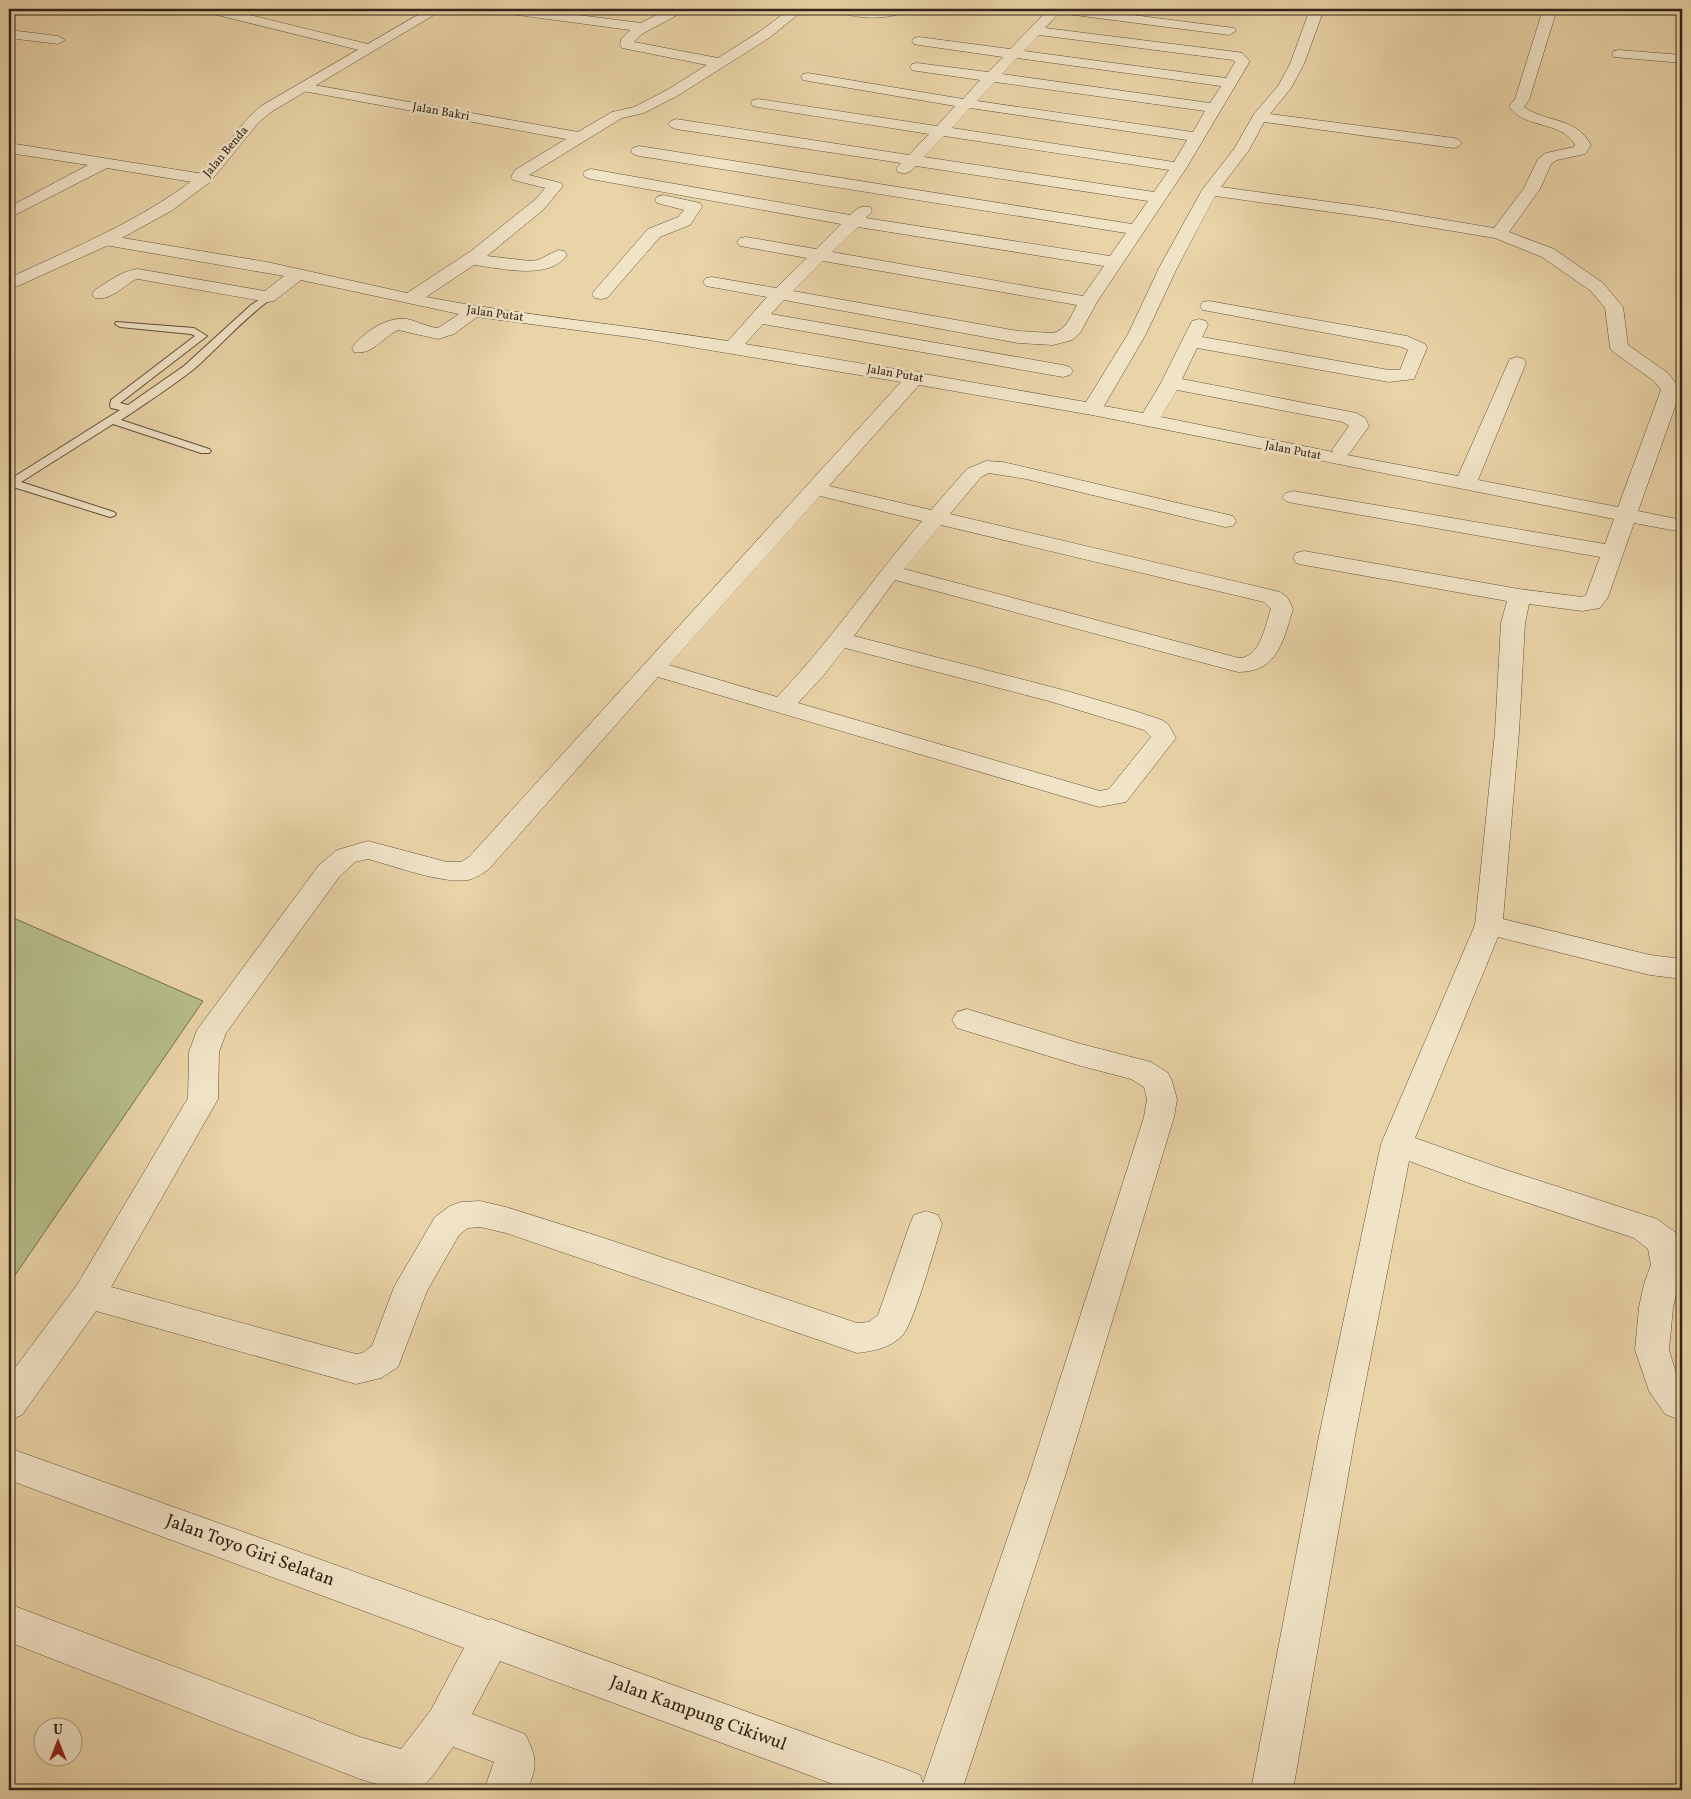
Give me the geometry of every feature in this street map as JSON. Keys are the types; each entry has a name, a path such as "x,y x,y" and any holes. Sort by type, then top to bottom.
{"street":[{"path":"210,9 367,48"},
{"name":"Jalan Benda","path":"9,285 105,240 165,206 204,179 254,119 266,109 367,48 437,9"},
{"path":"503,9 644,28"},
{"path":"678,9 644,28 628,39 627,44 721,62"},
{"path":"574,189 519,177 521,172 617,115 639,110 655,102 764,35 798,9"},
{"path":"844,9 890,14 899,9"},
{"path":"674,321 738,340 818,255 885,191 913,159 1056,9 1229,31"},
{"path":"1242,9 1260,9"},
{"path":"1092,409 1137,334 1168,268 1210,190 1241,150 1260,117 1284,88 1296,64 1317,9"},
{"path":"1499,234 1508,217 1539,179 1544,162 1552,156 1579,151 1583,145 1582,140 1572,131 1519,111 1516,106 1522,100 1550,9"},
{"path":"712,282 1018,337 1053,339 1065,336 1073,329 1114,262 1179,167 1214,108 1232,83 1243,61 1237,56 1036,31"},
{"path":"9,34 58,40"},
{"path":"919,41 1232,83"},
{"path":"1619,54 1682,59"},
{"path":"917,67 1214,108"},
{"path":"808,77 966,103 1197,137"},
{"name":"Jalan Bakri","path":"303,86 578,137"},
{"path":"758,103 1179,167"},
{"path":"732,166 801,111"},
{"path":"1260,117 1454,143"},
{"path":"676,124 1158,198"},
{"path":"9,148 204,179"},
{"path":"639,151 1137,230"},
{"path":"9,212 105,164"},
{"path":"591,174 853,221 1114,262"},
{"path":"410,299 451,275 472,259 530,212 555,186"},
{"path":"1210,190 1374,213 1499,234 1548,253 1597,287 1614,307 1619,347 1661,377 1672,390 1597,597 1592,602 1582,604 1519,596 1304,558"},
{"path":"594,191 661,199 694,207 684,221 654,232 601,294"},
{"path":"9,192 37,197"},
{"name":"Jalan Putat","path":"105,240 298,274 473,311 637,332 738,340 916,377 1149,420 1326,458 1682,526"},
{"path":"746,242 1088,302"},
{"path":"472,259 530,266 543,264 558,255"},
{"path":"101,294 129,275 138,274 268,297 298,274"},
{"path":"1149,420 1171,383 1191,341 1212,299 1406,342 1418,348 1408,375 1389,376 1191,341"},
{"path":"361,348 393,326 407,325 434,334 440,333 446,331 473,311"},
{"path":"760,318 1064,371"},
{"path":"1466,484 1517,363"},
{"path":"9,1404 89,1295 203,1099 204,1052 212,1030 329,871 346,856 368,850 447,871 466,871 479,863 916,377"},
{"path":"1171,383 1349,417 1358,422 1358,426 1342,450"},
{"path":"783,705 815,671 890,572 936,516 974,473 986,467 1003,468 1026,473 1225,521"},
{"path":"816,489 1272,597 1279,602 1282,609 1264,655 1258,661 1238,665 890,572"},
{"path":"1293,497 1612,552"},
{"path":"1272,1790 1337,1436 1397,1144 1489,925 1507,732 1513,623 1519,596"},
{"path":"653,668 1099,799 1117,796 1164,738 1159,729 1153,725 1058,696 839,639"},
{"path":"1489,925 1650,965 1682,970"},
{"path":"941,1790 1049,1470 1159,1117 1162,1099 1157,1081 1140,1070 1082,1056 967,1020"},
{"path":"1397,1144 1492,1178 1645,1228 1663,1242 1668,1265 1661,1284 1656,1308 1652,1350 1661,1380 1682,1404"},
{"path":"89,1295 322,1360 356,1368 368,1367 386,1356 411,1288 447,1226 461,1215 480,1214 506,1220 641,1264 857,1338 876,1336 892,1324 926,1224"},
{"name":"Jalan Toyo Giri Selatan","path":"9,1464 491,1638"},
{"path":"9,1623 360,1758 404,1781 445,1724 491,1638"},
{"name":"Jalan Kampung Cikiwul","path":"491,1638 905,1790"},
{"path":"445,1724 511,1748 517,1758 514,1772 505,1790"}],"lane":[{"path":"10,484 130,408 188,368 227,334 254,307 268,297"},
{"path":"120,324 194,331 202,336 115,402 115,406 130,408"},
{"path":"111,420 205,451"},
{"path":"10,484 110,514"}],"green space":[{"path":"9,916 203,1001 9,1284"}]}
